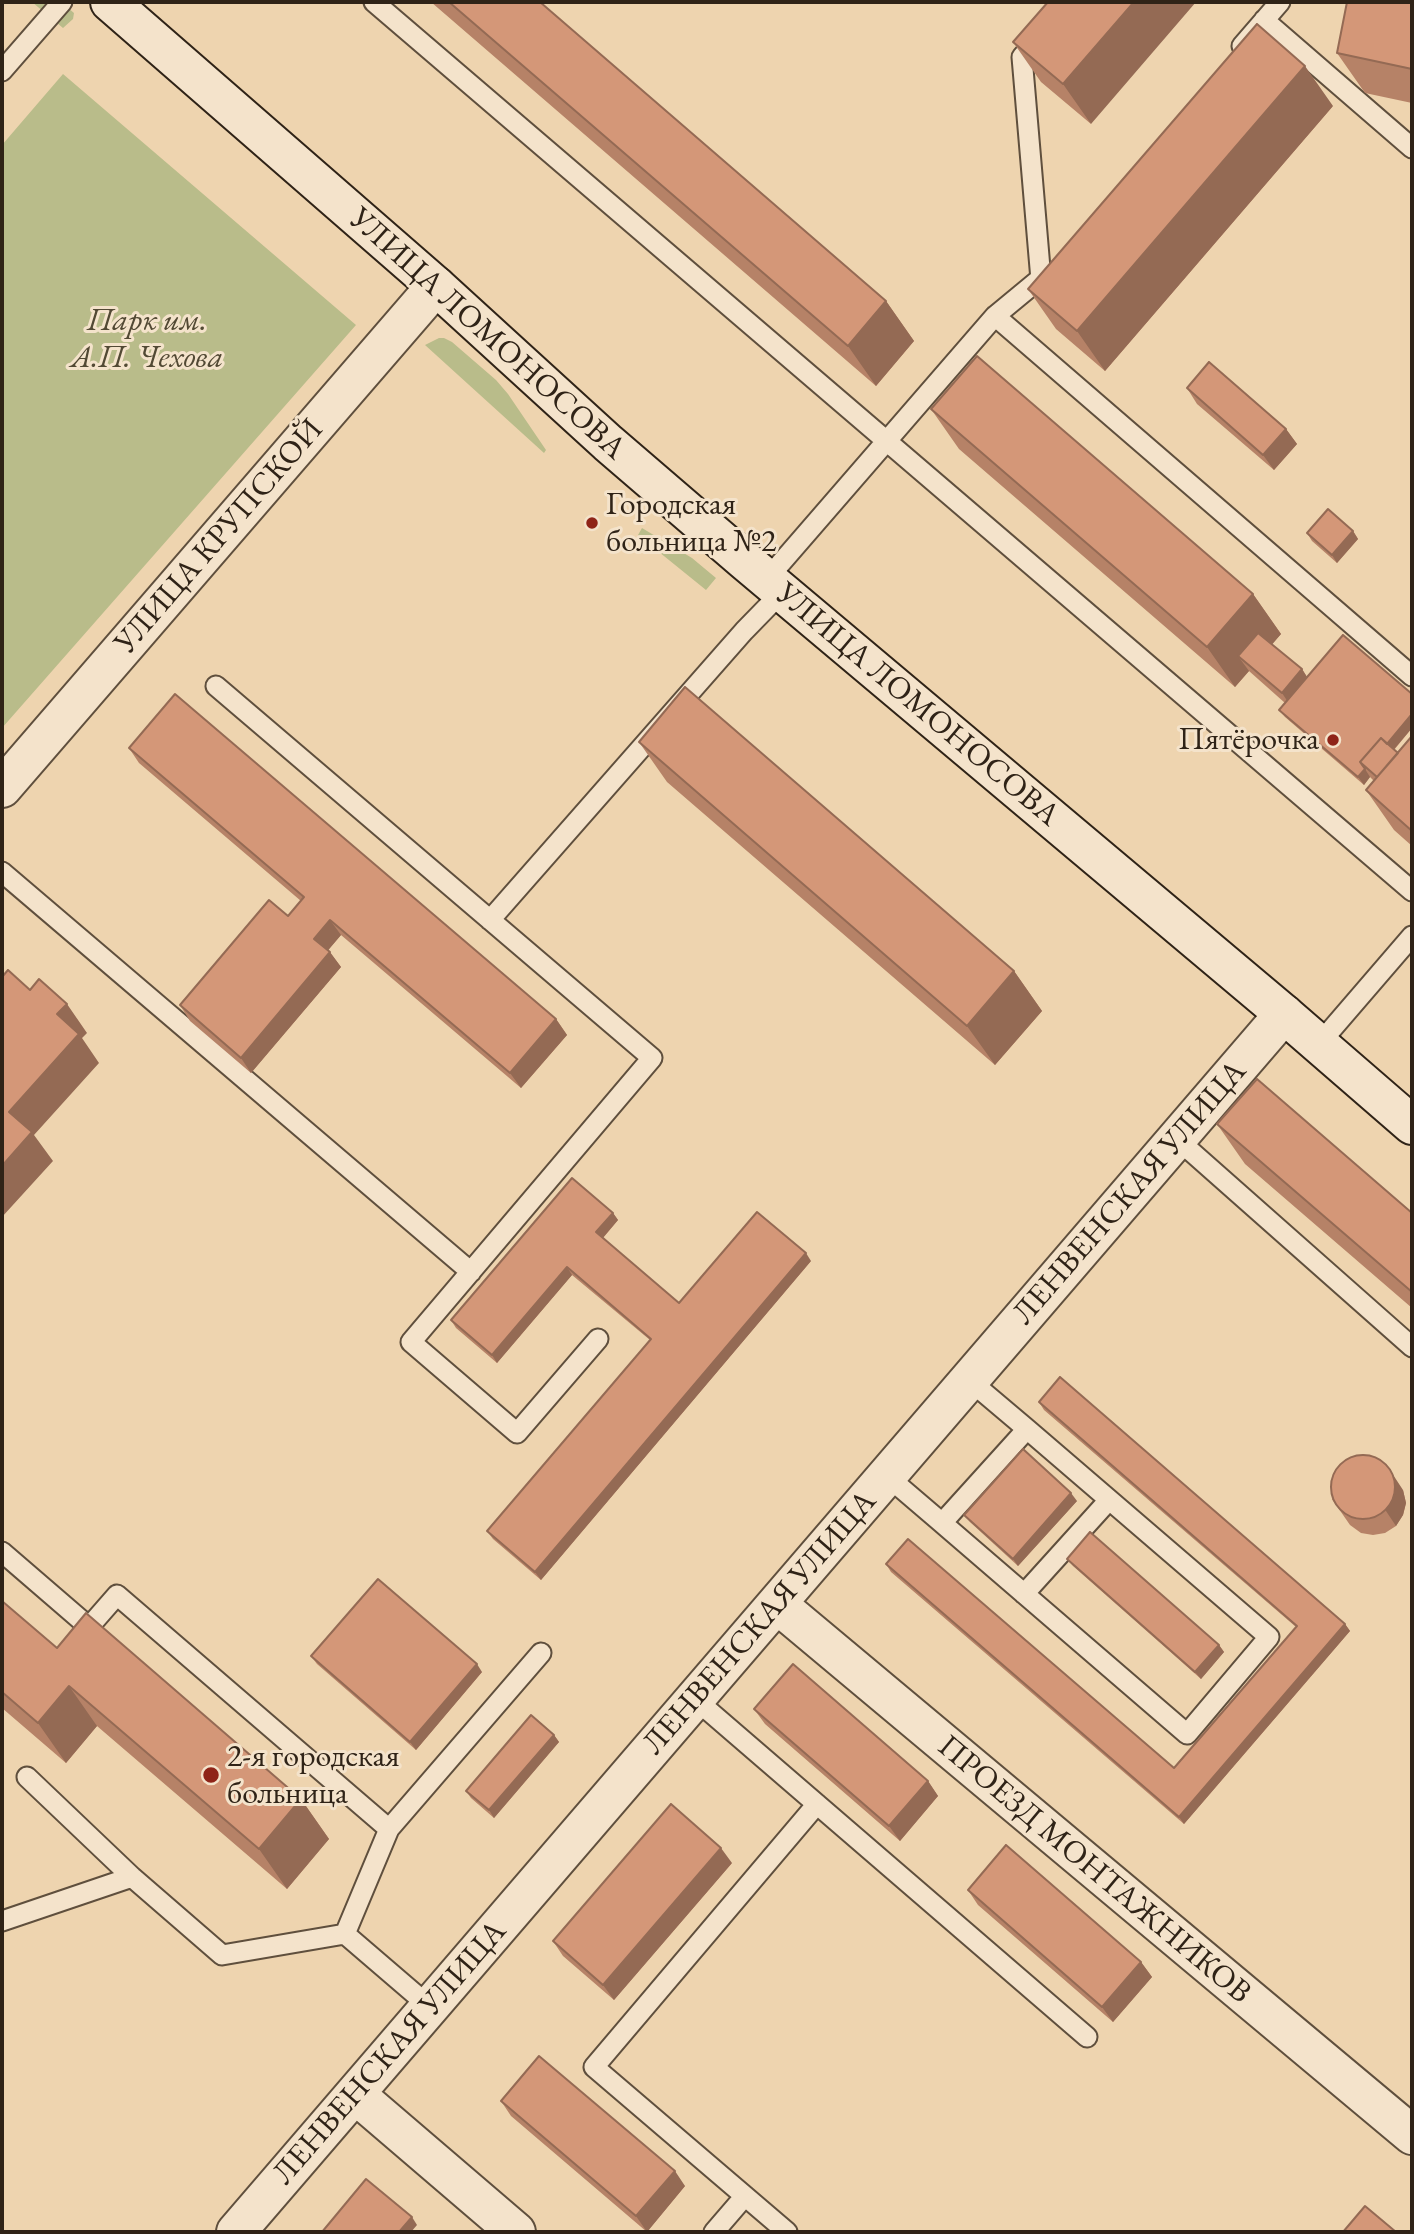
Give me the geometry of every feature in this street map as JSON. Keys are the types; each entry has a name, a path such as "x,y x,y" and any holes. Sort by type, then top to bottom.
{"street":[{"name":"УЛИЦА ЛОМОНОСОВА","path":"110,2 436,286 608,443 1412,1125"},
{"name":"УЛИЦА КРУПСКОЙ","path":"2,788 436,286"},
{"name":"ЛЕНВЕНСКАЯ УЛИЦА","path":"236,2232 1284,1014"},
{"name":"ПРОЕЗД МОНТАЖНИКОВ","path":"777,1604 1412,2135"},
{"path":"355,2094 516,2232"}],"lane":[{"path":"2,71 62,2"},
{"path":"374,2 1412,891"},
{"path":"1041,280 1022,57 1069,2"},
{"path":"1228,62 1280,2"},
{"path":"1264,20 1412,148"},
{"path":"490,920 744,631 775,585 887,442 995,316 1041,280 1059,259"},
{"path":"995,316 1412,676"},
{"path":"216,686 652,1058 411,1342 517,1433 598,1339"},
{"path":"2,872 471,1272"},
{"path":"1319,1044 1412,936"},
{"path":"1177,1139 1412,1347"},
{"path":"887,1476 1187,1734 1269,1637 969,1380"},
{"path":"942,1523 1027,1429"},
{"path":"1024,1594 1109,1500"},
{"path":"2,1552 89,1627 117,1595 389,1829"},
{"path":"345,1934 389,1829 541,1653"},
{"path":"695,1699 1087,2037"},
{"path":"27,1777 132,1877 222,1955 345,1934"},
{"path":"787,2232 594,2067 817,1804"},
{"path":"2,1921 132,1877"},
{"path":"345,1934 430,2007"},
{"path":"714,2232 745,2196"}],"green space":[{"path":"32,2 61,2 74,13 73,19 63,28"},
{"name":"Парк им. А.П. Чехова","path":"63,74 356,325 2,728 2,145"},
{"path":"439,338 452,342 496,380 546,450 544,453 425,345"},
{"path":"642,528 692,558 716,578 706,590 638,535"}],"building":[{"path":"449,2 540,2 886,301 848,346"},
{"path":"1048,2 1134,2 1063,84 1013,42"},
{"path":"1347,2 1412,2 1412,69 1337,53"},
{"path":"1257,24 1305,66 1077,331 1028,289"},
{"path":"977,356 1253,594 1207,647 931,409"},
{"path":"1209,362 1286,429 1263,455 1187,388"},
{"path":"1328,509 1353,531 1332,555 1307,533"},
{"path":"1258,633 1302,669 1282,693 1238,656"},
{"path":"1343,635 1412,694 1412,714 1387,744 1381,738 1360,762 1365,769 1358,777 1279,710"},
{"path":"685,687 1014,971 967,1026 639,742"},
{"path":"175,694 556,1019 510,1073 330,920 314,939 330,952 241,1058 180,1005 269,900 288,916 304,897 129,748"},
{"path":"1412,736 1412,831 1366,790"},
{"path":"1381,738 1398,753 1377,777 1360,762"},
{"path":"8,970 30,990 39,979 67,1004 57,1014 79,1034 9,1112 32,1132 2,1166 2,977"},
{"path":"1257,1079 1412,1213 1412,1292 1217,1124"},
{"path":"572,1178 613,1213 596,1232 679,1303 757,1212 806,1253 535,1572 487,1531 651,1339 567,1267 492,1355 451,1320"},
{"path":"1060,1377 1345,1624 1179,1817 886,1564 908,1539 1174,1768 1297,1626 1039,1402"},
{"path":"1023,1449 1071,1493 1013,1559 964,1515"},
{"path":"1357,1455 1369,1455 1386,1464 1393,1475 1393,1499 1386,1510 1369,1519 1357,1519 1345,1514 1336,1505 1331,1493 1331,1481 1336,1469 1345,1460"},
{"path":"1090,1532 1219,1645 1195,1672 1067,1559"},
{"path":"378,1579 477,1664 410,1742 311,1656"},
{"path":"2,1601 57,1648 86,1613 301,1799 259,1849 69,1686 38,1723 2,1692"},
{"path":"793,1664 928,1781 889,1826 754,1709"},
{"path":"531,1715 554,1735 489,1810 466,1791"},
{"path":"671,1804 721,1848 603,1985 553,1941"},
{"path":"1006,1845 1141,1962 1102,2007 968,1890"},
{"path":"539,2056 675,2171 636,2216 501,2101"},
{"path":"366,2179 412,2217 399,2232 322,2232"},
{"path":"1365,2206 1396,2232 1343,2232"}],"place":[{"name":"Городская больница №2","path":"592,523"},
{"name":"Пятёрочка","path":"1333,740"},
{"name":"2-я городская больница","path":"211,1775"}]}
